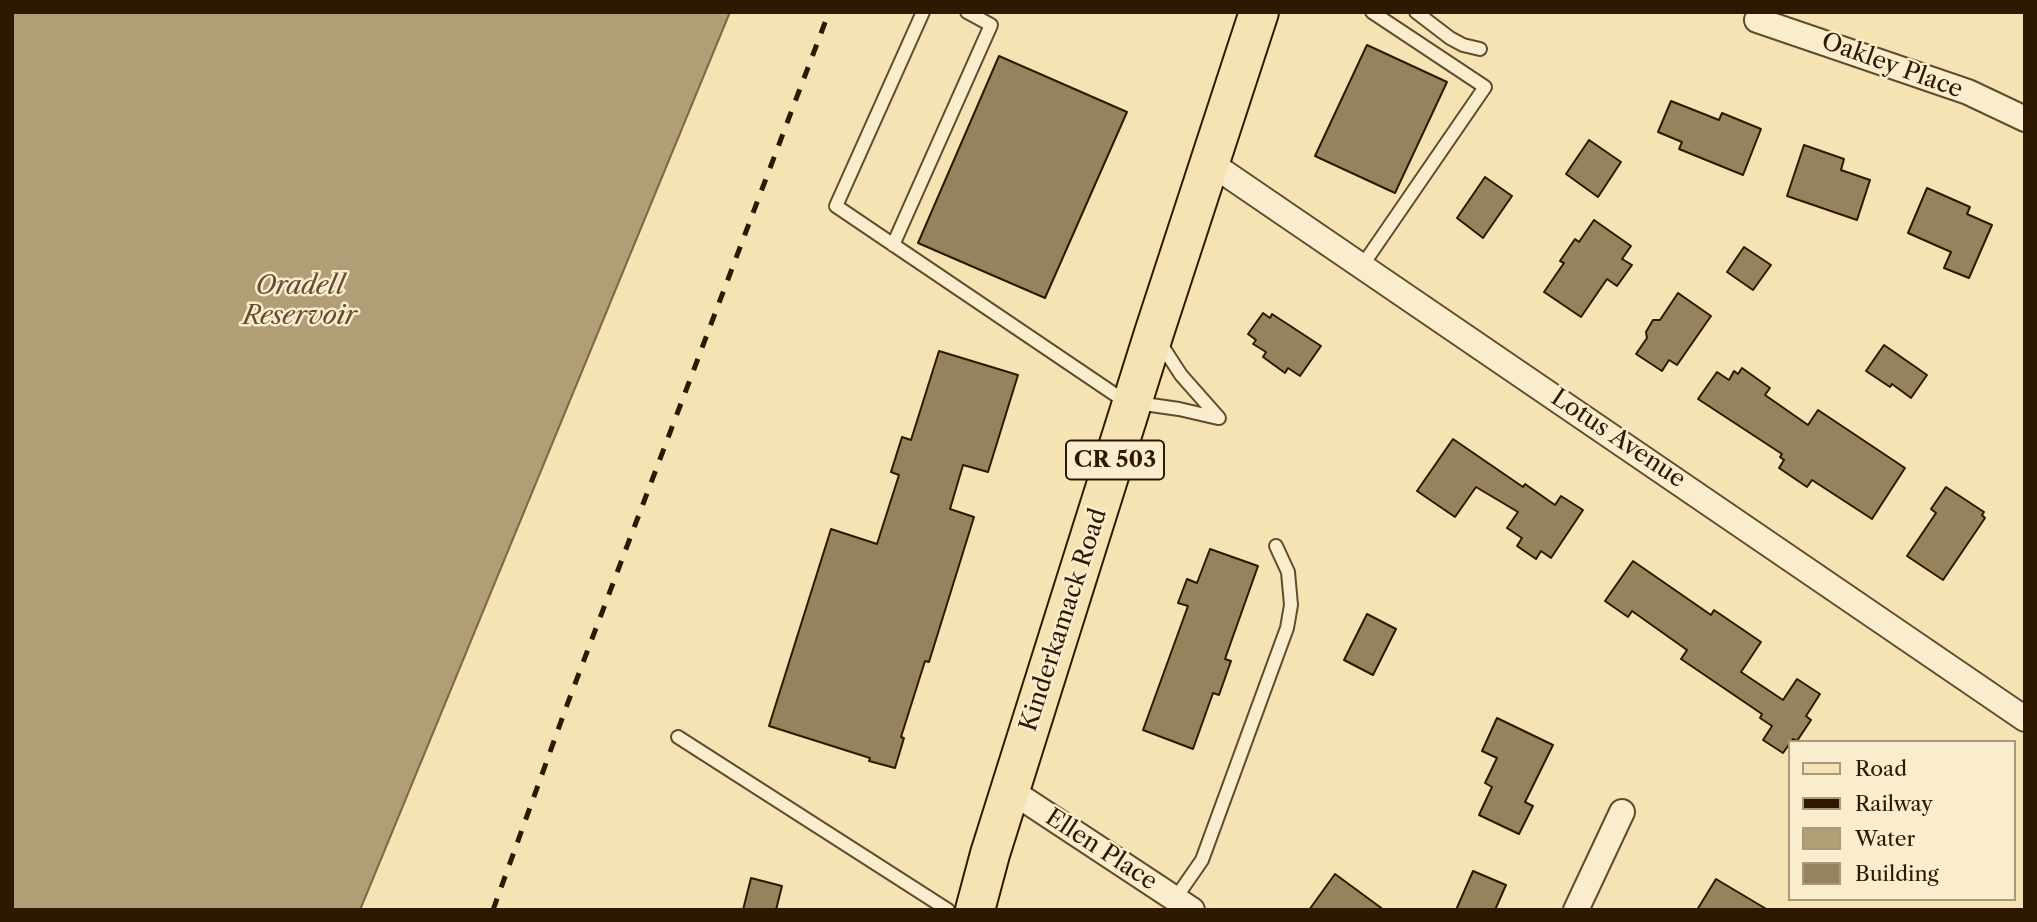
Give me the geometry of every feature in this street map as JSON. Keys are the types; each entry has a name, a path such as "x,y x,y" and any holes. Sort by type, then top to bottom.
{"main road":[{"name":"Kinderkamack Road","path":"975,910 1010,790 1154,333 1259,12"}],"street":[{"name":"Oakley Place","path":"1757,20 1968,92 2025,119"},
{"name":"Lotus Avenue","path":"1209,162 2025,719"},
{"name":"Ellen Place","path":"1010,790 1184,904"},
{"path":"1576,910 1622,812"}],"lane":[{"path":"923,12 836,206 1132,404 1219,418 1181,375 1154,333"},
{"path":"893,245 990,25 967,12"},
{"path":"1362,266 1485,87 1372,12"},
{"path":"1416,12 1450,38 1480,49"},
{"path":"1184,904 1287,628 1291,605 1288,572 1276,546"},
{"path":"678,737 948,910"}],"water":[{"name":"Oradell Reservoir","path":"12,12 730,12 360,910 12,910"}],"building":[{"path":"1367,45 1447,82 1395,193 1315,156"},
{"path":"999,56 1127,112 1045,298 918,243"},
{"path":"1671,101 1719,120 1722,113 1761,129 1743,175 1679,149 1682,142 1658,132"},
{"path":"1589,140 1621,162 1598,197 1566,174"},
{"path":"1804,145 1844,159 1841,170 1870,180 1857,220 1787,196"},
{"path":"1485,177 1512,196 1483,238 1457,218"},
{"path":"1927,188 1970,207 1967,214 1992,225 1969,278 1944,268 1951,252 1908,233"},
{"path":"1594,220 1631,246 1622,259 1632,265 1617,286 1607,279 1581,317 1544,292 1564,263 1560,261 1575,239 1579,242"},
{"path":"1744,247 1771,265 1753,290 1727,272"},
{"path":"1678,293 1711,316 1677,365 1669,360 1662,371 1636,354 1647,338 1646,332 1653,320 1660,320"},
{"path":"1263,313 1270,318 1272,314 1321,346 1300,376 1288,368 1285,373 1263,357 1266,352 1253,344 1256,340 1248,334"},
{"path":"1884,345 1927,375 1911,398 1892,384 1890,387 1866,371"},
{"path":"939,351 1018,375 988,472 963,465 950,509 974,517 929,662 925,661 901,737 904,738 895,768 769,726 831,529 877,544 899,475 891,472 902,437 911,440"},
{"path":"1742,368 1770,388 1765,395 1808,425 1818,410 1905,468 1872,519 1812,480 1807,487 1779,468 1784,460 1780,457 1782,454 1698,399 1717,372 1729,380 1734,371 1738,374"},
{"path":"1453,439 1523,487 1525,484 1555,505 1561,496 1583,510 1551,558 1541,551 1536,559 1517,546 1522,538 1507,528 1518,512 1476,487 1455,517 1417,491"},
{"path":"1946,487 1984,512 1982,515 1985,518 1943,580 1907,556 1936,513 1931,509"},
{"path":"1210,549 1258,566 1225,659 1231,661 1219,695 1213,693 1193,749 1143,730 1188,606 1178,603 1187,579 1197,583"},
{"path":"1633,561 1711,615 1714,610 1761,642 1741,672 1783,700 1797,679 1820,694 1806,716 1811,720 1798,740 1788,740 1788,746 1783,753 1763,740 1772,726 1760,718 1762,714 1681,659 1687,650 1632,611 1628,617 1605,601"},
{"path":"1367,614 1396,629 1373,675 1344,660"},
{"path":"1497,718 1553,745 1525,802 1533,806 1519,834 1479,815 1492,787 1485,783 1497,758 1482,751"},
{"path":"1473,871 1506,885 1495,910 1456,910"},
{"path":"1335,874 1384,910 1309,910"},
{"path":"751,878 782,886 776,910 743,910"},
{"path":"1716,879 1768,910 1697,910"}],"railway":[{"path":"493,910 567,705 829,12"}]}
